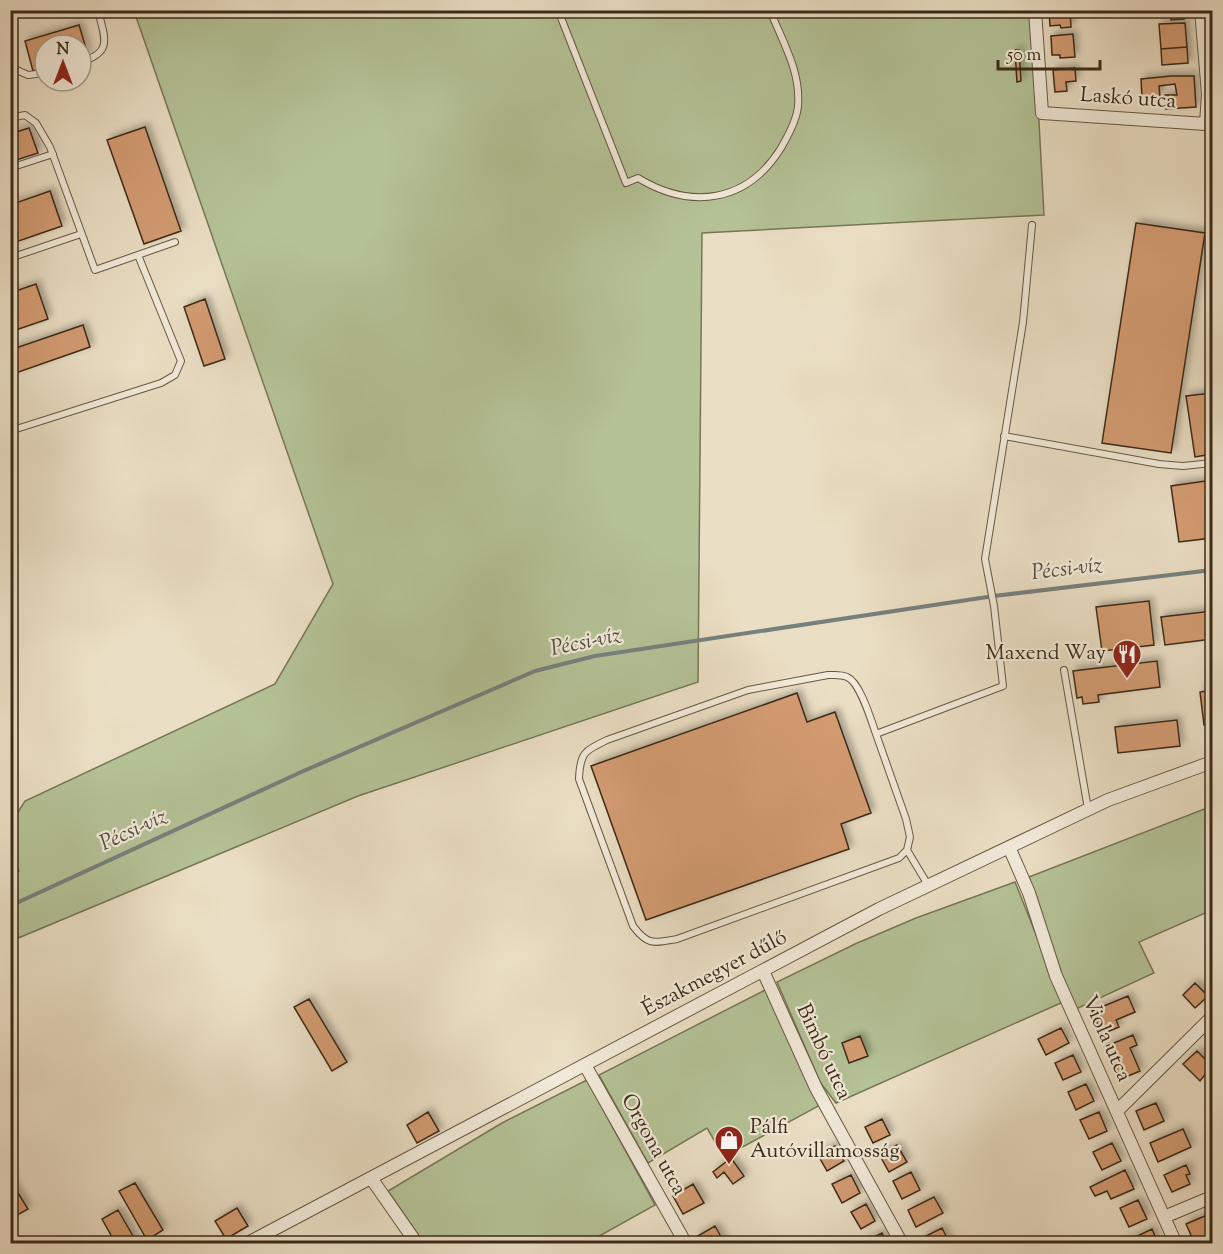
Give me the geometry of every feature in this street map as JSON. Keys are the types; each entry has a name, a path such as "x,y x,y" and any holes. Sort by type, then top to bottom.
{"street":[{"name":"Laskó utca","path":"1035,10 1042,113 1206,124 1208,94 1201,10"},
{"name":"Északmegyer dűlő","path":"246,1244 928,885 1108,800 1212,762"},
{"name":"Viola utca","path":"1009,847 1029,893 1056,976 1176,1244"},
{"name":"Bimbó utca","path":"763,971 816,1088 902,1244"},
{"path":"1117,1111 1212,1017"},
{"name":"Orgona utca","path":"585,1065 686,1244"},
{"path":"370,1178 417,1244"},
{"path":"1164,1217 1212,1197"}],"lane":[{"path":"93,57 101,52 105,44 98,10"},
{"path":"558,10 626,183 638,177 666,192 695,197 718,195 750,182 772,162 786,139 798,107 797,79 790,56 770,10"},
{"path":"10,67 28,75 33,74"},
{"path":"10,118 25,115 36,123 53,154 95,270 175,242"},
{"path":"10,168 53,154"},
{"path":"876,734 1002,686 994,606 985,559 1023,322 1032,225"},
{"path":"10,258 81,234"},
{"path":"10,431 161,383 175,375 180,361 138,255"},
{"path":"1004,436 1159,464 1183,466 1212,463"},
{"path":"1064,670 1088,809"},
{"path":"839,675 850,677 857,686 876,734 906,819 910,837 907,850 899,858 677,939 658,943 642,938 633,926 579,779 580,763 588,749 607,740 748,690 839,675"},
{"path":"907,850 928,885"}],"green space":[{"path":"134,11 1030,11 1044,215 702,233 698,682 358,796 11,941 11,875 19,871 11,854 11,823 25,801 275,684 333,584"},
{"path":"1212,806 1212,910 1139,942 1154,973 1076,1009 1053,952 1029,877"},
{"path":"1015,882 1063,1002 836,1103 820,1082 777,982 855,944 916,918"},
{"path":"767,989 824,1103 724,1157 707,1128 648,1163 599,1075"},
{"path":"587,1080 655,1205 587,1243 424,1243 388,1191 502,1123"}],"building":[{"path":"1049,10 1070,10 1071,27 1050,26"},
{"path":"1153,10 1184,10 1184,19 1171,20 1171,12 1154,13"},
{"path":"1185,23 1187,47 1161,49 1159,24"},
{"path":"79,25 81,33 52,33"},
{"path":"1073,34 1075,57 1060,58 1060,55 1052,55 1051,36"},
{"path":"33,39 33,71 25,41"},
{"path":"1187,47 1188,63 1162,65 1161,49"},
{"path":"1015,50 1019,50 1021,81 1017,82"},
{"path":"1075,68 1076,81 1066,82 1067,91 1055,92 1053,70"},
{"path":"1194,76 1196,107 1166,109 1165,95 1177,95 1175,84 1159,86 1160,97 1142,98 1141,79"},
{"path":"145,127 181,231 144,244 107,140"},
{"path":"29,128 38,153 10,162 10,134"},
{"path":"50,191 62,226 10,244 10,205"},
{"path":"1136,223 1205,233 1171,453 1102,443"},
{"path":"36,284 48,319 10,332 10,293"},
{"path":"205,299 225,359 204,366 184,307"},
{"path":"83,325 90,347 10,375 10,350"},
{"path":"1212,393 1212,454 1195,457 1186,396"},
{"path":"1212,480 1212,538 1179,542 1171,486"},
{"path":"1149,601 1154,645 1102,651 1096,607"},
{"path":"1212,611 1212,639 1165,645 1161,617"},
{"path":"1157,661 1160,687 1098,695 1099,702 1083,704 1082,697 1077,698 1073,671"},
{"path":"1212,690 1212,724 1204,725 1200,692"},
{"path":"797,693 807,722 835,712 871,813 841,824 849,849 646,920 591,766"},
{"path":"1177,720 1180,746 1118,753 1115,727"},
{"path":"1195,983 1208,996 1195,1008 1183,995"},
{"path":"1128,996 1135,1012 1116,1020 1119,1027 1102,1034 1092,1011"},
{"path":"309,999 347,1062 332,1071 294,1007"},
{"path":"1061,1028 1069,1043 1046,1055 1038,1039"},
{"path":"1133,1035 1137,1045 1130,1048 1140,1071 1121,1079 1107,1046"},
{"path":"860,1036 868,1056 849,1063 842,1043"},
{"path":"1197,1051 1212,1066 1200,1081 1183,1064"},
{"path":"1073,1055 1081,1072 1063,1080 1055,1063"},
{"path":"1086,1084 1094,1101 1076,1110 1068,1092"},
{"path":"1156,1103 1164,1121 1144,1130 1136,1111"},
{"path":"428,1112 439,1131 417,1143 407,1125"},
{"path":"1099,1112 1107,1131 1089,1139 1080,1120"},
{"path":"882,1119 890,1135 873,1143 865,1127"},
{"path":"1183,1129 1191,1147 1158,1162 1150,1143"},
{"path":"1112,1143 1121,1161 1102,1170 1093,1152"},
{"path":"897,1145 907,1162 889,1172 879,1154"},
{"path":"835,1146 844,1161 827,1171 818,1155"},
{"name":"Pálfi Autóvillamosság","path":"731,1158 744,1176 733,1184 724,1172 717,1178 713,1172"},
{"path":"1186,1165 1190,1174 1186,1175 1190,1184 1172,1192 1164,1175"},
{"path":"1125,1170 1134,1189 1111,1199 1107,1191 1095,1196 1090,1187"},
{"path":"911,1172 920,1190 902,1199 893,1181"},
{"path":"851,1175 860,1193 842,1203 832,1184"},
{"path":"10,1180 28,1209 10,1219"},
{"path":"135,1183 163,1230 147,1240 119,1191"},
{"path":"693,1184 704,1203 683,1214 673,1196"},
{"path":"934,1197 943,1213 916,1227 908,1210"},
{"path":"1138,1200 1147,1219 1129,1227 1120,1208"},
{"path":"866,1204 875,1221 861,1229 851,1212"},
{"path":"237,1208 248,1226 226,1239 215,1221"},
{"path":"118,1210 137,1243 116,1244 102,1219"},
{"path":"1212,1213 1212,1234 1194,1242 1186,1224"},
{"path":"715,1226 725,1244 700,1244 696,1237"},
{"path":"942,1228 950,1244 925,1244 922,1238"},
{"path":"1152,1229 1157,1241 1152,1244 1121,1244"},
{"path":"882,1233 887,1244 862,1244 862,1243"}],"waterway":[{"name":"Pécsi-víz","path":"10,906 299,773 535,671 595,656 994,596 1212,570"}],"place":[{"name":"Maxend Way","path":"1127,680"},
{"name":"Pálfi Autóvillamosság","path":"729,1166"}]}
